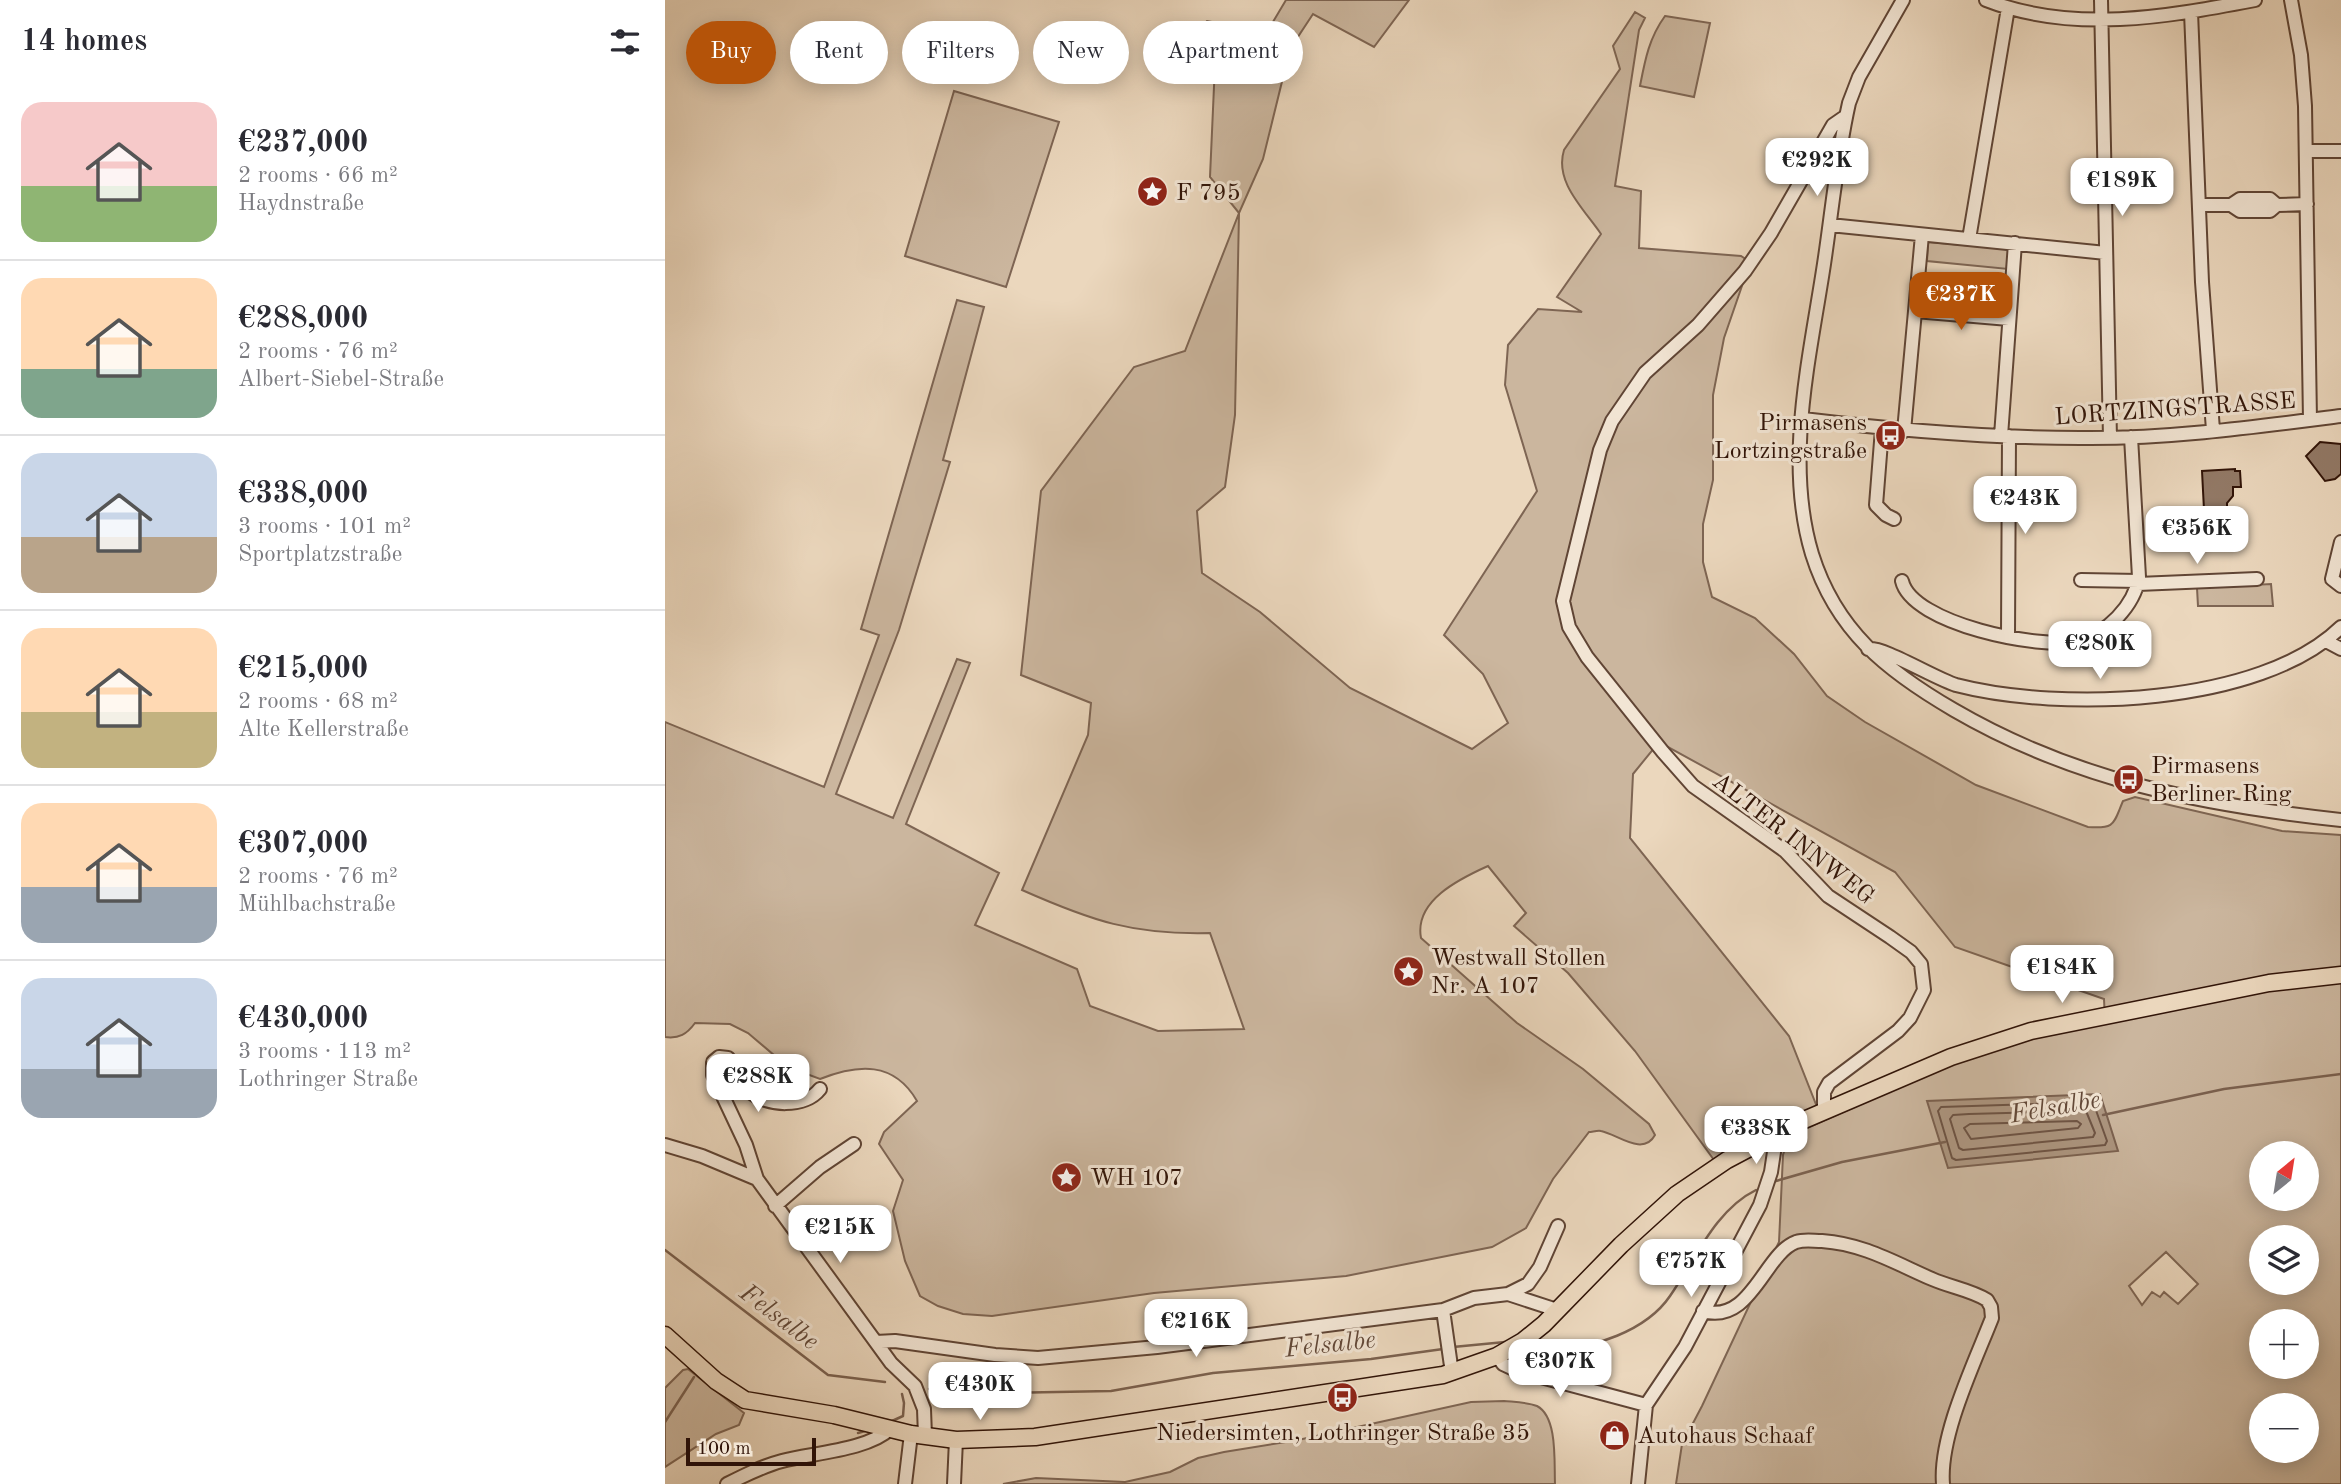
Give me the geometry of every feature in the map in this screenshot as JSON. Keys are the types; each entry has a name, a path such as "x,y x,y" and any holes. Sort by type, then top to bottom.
{"main road":[{"path":"665,1335 716,1381 745,1400 834,1415 918,1435 956,1440 1005,1440 1060,1434 1453,1373 1497,1356 1535,1332 1621,1245 1677,1194 1709,1170 1777,1132 1951,1057 2021,1034 2304,978 2341,975"}],"street":[{"path":"1903,0 1859,77 1846,116 1803,419 1801,468 1804,514 1812,554 1837,608 1868,649 1896,674 1978,724 2043,755 2133,786 2203,802 2341,820"},
{"path":"1986,0 2008,8 2043,15 2102,20 2151,18 2255,0"},
{"path":"2101,0 2110,438"},
{"path":"2291,0 2304,83 2310,420"},
{"path":"1969,239 2008,8"},
{"path":"2191,12 2213,430"},
{"name":"ALTER INNWEG","path":"1824,1111 1824,1092 1829,1083 1898,1031 1910,1018 1924,990 1921,964 1890,937 1828,896 1785,851 1693,786 1587,657 1569,627 1563,601 1600,450 1612,421 1645,373 1698,325 1745,271 1778,222 1833,125 1846,116"},
{"path":"2306,151 2341,151"},
{"path":"2200,205 2231,205 2240,199 2270,199 2277,205 2307,204"},
{"path":"1829,226 2106,253"},
{"path":"1903,431 1922,235"},
{"path":"2008,636 2005,436 2015,243"},
{"path":"1915,311 2009,319"},
{"name":"LORTZINGSTRASSE","path":"1803,419 1903,431 2110,438 2341,416"},
{"path":"1882,429 1877,505 1886,516 1894,519"},
{"path":"1902,581 1913,599 1932,611 1974,628 2050,642 2088,638 2116,618 2132,598 2138,582 2131,437"},
{"path":"2341,542 2332,575 2334,582 2341,586"},
{"path":"2081,580 2138,582 2257,579"},
{"path":"1868,649 1881,650 1952,684 2003,695 2058,699 2172,693 2223,685 2271,671 2326,641 2341,627"},
{"path":"2326,641 2341,649"},
{"path":"1942,703 1952,684"},
{"path":"820,1089 812,1098 799,1102 763,1098 745,1086 728,1058 719,1057 713,1062 713,1074 746,1145 757,1179 896,1370 915,1386 924,1409 905,1484"},
{"path":"1638,1484 1646,1405 1675,1364 1763,1198 1773,1164 1777,1132"},
{"path":"775,1206 820,1167 854,1144"},
{"path":"665,1145 702,1156 757,1179"},
{"path":"876,1342 895,1340 995,1355 1038,1358 1157,1347 1443,1310 1474,1298 1508,1294 1531,1281 1558,1226"},
{"path":"1703,1311 1717,1315 1731,1309 1751,1291 1790,1245 1806,1240 1837,1242 1881,1254 1930,1278 1987,1300 1991,1307 1991,1318 1949,1436 1942,1473 1943,1484"},
{"path":"1508,1294 1557,1310"},
{"path":"1443,1310 1453,1373"},
{"path":"1497,1356 1503,1364 1518,1371 1646,1405"},
{"path":"727,1484 779,1462 857,1444 882,1436 890,1429"},
{"path":"954,1484 956,1440"}],"shaded area":[{"path":"1286,0 1409,0 1374,47 1313,14 1303,29 1303,21 1274,21"},
{"path":"1635,12 1645,18 1639,30 1615,186 1641,191 1639,248 1741,256 1747,260 1744,280 1724,338 1713,395 1713,480 1703,524 1703,562 1712,597 1755,618 1794,654 1827,696 1865,722 1976,785 2088,827 2109,826 2115,820 2123,801 2135,797 2282,831 2341,835 2341,1484 1676,1484 1682,1444 1779,1242 1783,1155 1789,1136 1949,1065 2031,1038 2105,1021 2104,999 1955,947 1895,872 1659,742 1633,774 1630,838 1789,1036 1817,1107 1714,1160 1635,1051 1568,973 1514,926 1526,913 1488,866 1452,885 1431,902 1424,913 1421,938 1517,1023 1583,1069 1649,1124 1655,1135 1650,1141 1637,1144 1601,1131 1589,1132 1553,1179 1526,1228 1492,1247 1346,1276 1154,1293 992,1316 963,1314 938,1306 920,1296 905,1261 893,1211 903,1180 879,1144 884,1132 917,1101 908,1088 897,1079 874,1069 848,1070 820,1079 788,1067 748,1033 730,1024 695,1023 682,1035 665,1037 665,722 824,787 879,635 861,629 957,300 984,307 943,460 950,462 899,630 836,794 893,818 957,659 970,663 906,824 999,873 975,925 1077,969 1090,1006 1158,1031 1244,1029 1210,933 1158,931 1113,924 1022,890 1088,735 1091,703 1021,675 1041,491 1134,367 1185,351 1239,213 1235,415 1225,487 1197,511 1202,573 1260,612 1350,688 1472,749 1508,723 1483,674 1444,635 1537,491 1505,385 1508,345 1538,309 1582,312 1557,297 1601,234 1567,184 1562,162 1564,150 1620,69 1613,46","holes":["2166,1252 2198,1284 2178,1304 2164,1292 2160,1297 2152,1292 2142,1305 2129,1286"]},
{"path":"1665,16 1710,23 1694,97 1640,86 1651,41"},
{"path":"1214,84 1281,84 1263,159 1239,213 1210,177"},
{"path":"954,91 1059,122 1006,287 905,256"},
{"path":"1928,242 2009,249 2008,269 1927,261"},
{"path":"2271,584 2273,606 2198,606 2197,588"},
{"path":"688,1369 744,1413 739,1425 716,1434 665,1467 665,1388 683,1370"},
{"path":"1504,1401 1537,1406 1549,1420 1555,1484 1003,1484 1036,1478 1125,1482 1170,1472 1198,1458 1224,1452 1298,1440 1471,1402"}],"water":[{"path":"2100,1094 2118,1151 1948,1168 1927,1101"}],"building":[{"path":"2320,442 2341,444 2341,474 2335,479 2325,481 2306,456"},
{"path":"2202,471 2240,471 2241,487 2233,487 2233,496 2227,503 2227,509 2204,510"}],"waterway":[{"name":"Felsalbe","path":"2103,1115 2224,1089 2341,1074"},
{"name":"Felsalbe","path":"1776,1181 1842,1162 1945,1142"},
{"name":"Felsalbe","path":"1552,1347 1600,1342 1647,1319 1670,1296 1717,1223 1729,1210 1756,1190"},
{"name":"Felsalbe","path":"665,1250 828,1375 885,1382"},
{"name":"Felsalbe","path":"1453,1347 1505,1342"},
{"name":"Felsalbe","path":"929,1389 1005,1393 1111,1391 1213,1373 1371,1359 1443,1349"},
{"path":"665,1422 694,1377"},
{"path":"892,1421 903,1416 902,1394"},
{"path":"858,1433 865,1431"}],"place":[{"name":"F 795","path":"1153,192"},
{"name":"Pirmasens Lortzingstraße","path":"1890,436"},
{"name":"Pirmasens Berliner Ring","path":"2128,779"},
{"name":"Westwall Stollen Nr. A 107","path":"1408,971"},
{"name":"WH 107","path":"1067,1177"},
{"name":"Niedersimten, Lothringer Straße 35","path":"1343,1398"},
{"name":"Autohaus Schaaf","path":"1614,1435"}]}
